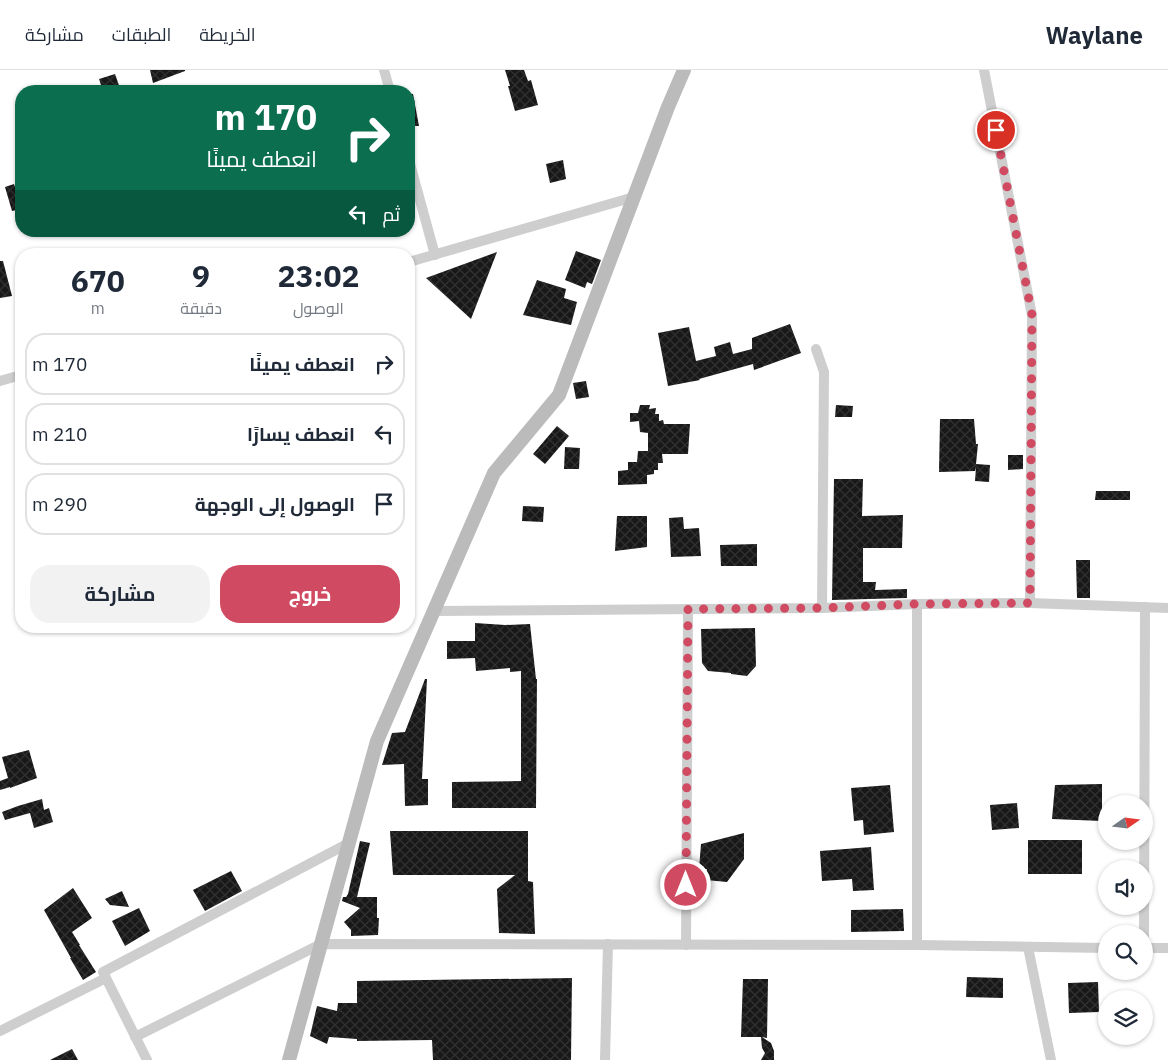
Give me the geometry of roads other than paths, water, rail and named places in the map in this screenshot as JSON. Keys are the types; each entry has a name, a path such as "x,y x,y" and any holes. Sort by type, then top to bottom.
{"street":[{"path":"384,70 388,85"},
{"path":"289,1060 377,741 494,473 559,395 684,70"},
{"path":"984,70 1032,315 1030,603"},
{"path":"415,182 435,255"},
{"path":"415,260 634,197"},
{"path":"816,349 824,372 822,608"},
{"path":"0,381 15,377"},
{"path":"434,610 822,608 917,604 1030,603 1168,608"},
{"path":"917,604 917,945"},
{"path":"1144,925 1145,607"},
{"path":"686,945 688,609"},
{"path":"147,1060 103,972 349,843"},
{"path":"136,1037 321,944 917,945 1098,948"},
{"path":"605,1060 608,944"},
{"path":"1028,947 1051,1060"},
{"path":"1153,948 1168,948"},
{"path":"0,1031 106,978"}]}
